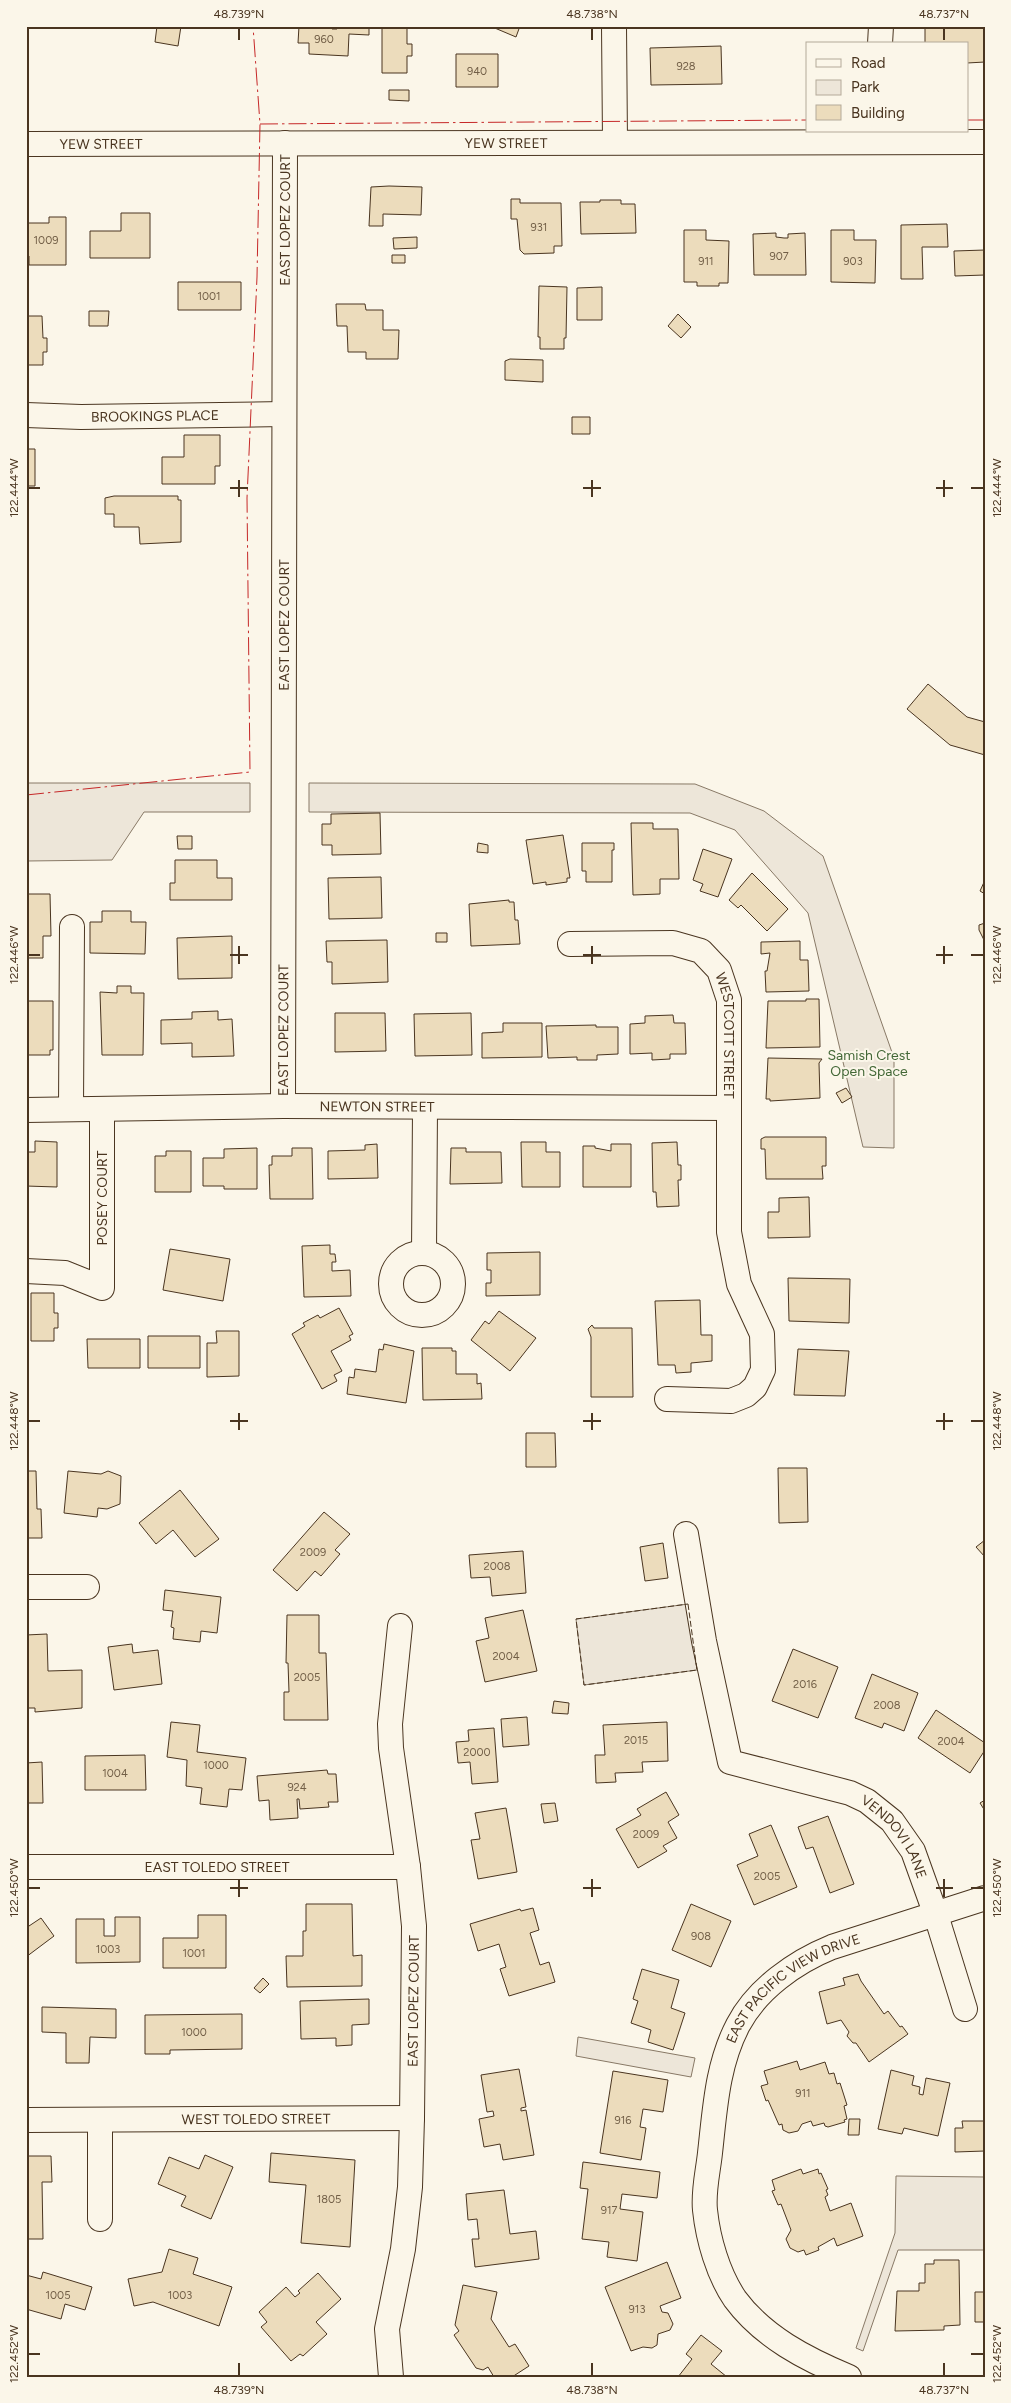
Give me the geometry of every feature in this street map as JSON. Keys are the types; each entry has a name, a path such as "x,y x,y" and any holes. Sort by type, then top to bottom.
{"street":[{"path":"614,26 615,142"},
{"path":"880,26 880,42"},
{"name":"YEW STREET","path":"26,144 615,142 871,136 985,142"},
{"name":"EAST LOPEZ COURT","path":"283,1106 285,143"},
{"name":"BROOKINGS PLACE","path":"26,415 81,418 284,414"},
{"path":"71,1109 72,927"},
{"name":"WESTCOTT STREET","path":"570,944 673,942 701,951 720,970 729,1000 729,1232 738,1284 762,1334 762,1370 755,1387 746,1395 732,1401 667,1399"},
{"name":"NEWTON STREET","path":"26,1110 283,1106 728,1108"},
{"path":"424,1253 425,1108"},
{"name":"POSEY COURT","path":"26,1271 52,1270 65,1273 102,1288 102,1109"},
{"name":"VENDOVI LANE","path":"686,1534 704,1641 730,1762 850,1793 881,1811 904,1834 913,1851 936,1915 965,2009"},
{"path":"26,1587 87,1587"},
{"name":"EAST LOPEZ COURT","path":"391,2377 387,2329 404,2249 410,2187 412,2118 414,1926 408,1867 391,1748 390,1724 400,1626"},
{"name":"EAST TOLEDO STREET","path":"26,1867 408,1867"},
{"name":"EAST PACIFIC VIEW DRIVE","path":"849,2377 822,2366 771,2336 749,2316 734,2297 714,2252 708,2228 705,2198 722,2062 738,2024 754,2002 790,1970 814,1955 985,1898"},
{"name":"WEST TOLEDO STREET","path":"26,2120 412,2118"},
{"path":"100,2120 100,2219"}],"green space":[{"path":"26,783 250,783 250,812 144,812 112,860 26,861"},
{"name":"Samish Crest Open Space","path":"309,783 695,784 764,811 823,856 894,1058 894,1148 863,1147 808,913 735,830 690,813 309,812"},
{"path":"688,1604 697,1670 584,1685 576,1619"},
{"path":"578,2037 695,2058 691,2077 576,2056"},
{"path":"896,2176 985,2177 985,2250 898,2250 863,2351 856,2348 895,2233"}],"building":[{"path":"157,26 181,26 178,46 155,42"},
{"path":"299,26 332,26 332,29 337,29 337,26 369,26 369,35 349,34 348,56 309,54 309,43 298,43"},
{"path":"382,26 407,26 407,44 412,44 412,56 407,56 407,73 382,73"},
{"path":"490,26 520,26 516,37"},
{"path":"925,26 985,26 985,62 968,63 968,42 925,42"},
{"path":"721,46 722,84 651,85 650,48"},
{"path":"456,54 498,54 498,87 456,87"},
{"path":"389,90 409,90 409,101 389,100"},
{"path":"371,187 422,187 421,215 383,214 383,226 369,226"},
{"path":"511,199 520,199 520,203 561,203 562,246 554,246 554,253 524,254 520,250 517,219 511,219"},
{"path":"600,200 621,200 621,204 635,204 636,233 581,234 580,202 600,202"},
{"path":"121,213 150,213 150,258 90,258 90,231 121,231"},
{"path":"49,217 66,217 66,265 29,265 29,256 26,256 26,223 49,223"},
{"path":"947,224 948,247 922,247 923,279 901,279 901,225"},
{"path":"684,230 706,230 706,240 729,241 728,283 719,283 719,286 697,286 697,282 684,282"},
{"path":"831,230 854,230 854,240 876,240 875,283 831,282"},
{"path":"776,233 776,237 788,238 788,234 805,233 806,275 754,275 753,234"},
{"path":"417,237 417,248 394,249 393,238"},
{"path":"985,250 985,275 955,276 954,251"},
{"path":"392,255 405,255 405,263 392,263"},
{"path":"178,282 241,282 241,310 178,310"},
{"path":"539,286 567,287 564,349 540,349 540,337 538,337"},
{"path":"602,287 602,320 577,320 577,288"},
{"path":"336,304 365,304 366,310 383,310 383,330 399,330 398,359 366,359 366,352 348,352 347,326 337,326"},
{"path":"89,311 109,311 108,326 89,326"},
{"path":"678,314 691,327 681,338 668,326"},
{"path":"26,316 42,316 43,338 47,338 47,352 43,352 43,365 26,365"},
{"path":"510,359 543,360 543,382 505,380 505,361"},
{"path":"572,417 590,417 590,434 572,434"},
{"path":"184,435 220,435 220,466 215,466 215,484 162,484 162,457 184,457"},
{"path":"26,449 35,449 35,486 26,486"},
{"path":"114,496 178,496 178,500 181,500 181,542 140,544 139,527 114,527 114,514 105,514 105,498"},
{"path":"928,684 967,717 985,722 985,755 950,745 907,709"},
{"path":"380,813 381,854 332,855 332,845 322,845 322,824 331,824 331,814"},
{"path":"631,823 653,823 653,829 678,829 679,879 660,879 660,894 633,895"},
{"path":"563,835 570,878 567,878 567,882 546,885 546,882 533,884 526,840"},
{"path":"177,836 192,836 192,849 178,849"},
{"path":"478,843 488,845 488,853 477,852"},
{"path":"582,843 614,843 614,850 612,850 612,882 586,882 586,871 582,871"},
{"path":"703,849 732,859 718,897 700,891 703,884 693,880"},
{"path":"175,860 217,860 217,878 232,878 232,900 170,900 170,883 175,883"},
{"path":"752,873 788,909 767,931 741,905 738,908 729,900"},
{"path":"381,877 382,918 329,919 328,878"},
{"path":"985,880 985,894 980,891"},
{"path":"26,894 50,894 51,936 43,936 43,958 26,958"},
{"path":"509,900 509,902 514,902 515,920 518,920 520,944 471,946 469,904"},
{"path":"102,911 131,911 131,922 146,922 145,954 90,953 90,922 102,922"},
{"path":"985,923 985,942 979,930 979,925"},
{"path":"436,933 447,933 447,942 436,942"},
{"path":"232,936 232,978 178,979 177,938"},
{"path":"387,940 388,982 332,984 332,962 327,962 326,941"},
{"path":"800,941 800,960 808,960 809,991 766,992 765,971 767,971 770,953 761,954 761,942"},
{"path":"117,986 131,986 131,993 144,993 143,1055 102,1055 100,992 117,993"},
{"path":"26,994 27,1001 53,1001 53,1050 50,1050 50,1055 28,1055"},
{"path":"806,999 819,999 820,1047 766,1048 768,1001 806,1001"},
{"path":"218,1011 218,1020 232,1019 234,1056 192,1057 192,1043 161,1044 161,1020 192,1019 192,1012"},
{"path":"335,1013 385,1013 386,1051 335,1052"},
{"path":"471,1013 472,1055 415,1056 414,1014"},
{"path":"673,1015 674,1023 685,1023 686,1054 670,1054 670,1059 652,1060 652,1053 630,1054 630,1024 645,1023 645,1016"},
{"path":"503,1023 542,1023 542,1057 482,1058 482,1033 503,1032"},
{"path":"596,1025 596,1027 618,1027 618,1054 597,1055 597,1060 577,1060 577,1057 548,1058 546,1026"},
{"path":"768,1058 822,1059 819,1063 820,1098 770,1101 770,1099 766,1099"},
{"path":"846,1088 852,1097 842,1103 836,1093"},
{"path":"765,1137 826,1137 826,1166 822,1166 823,1179 766,1179 765,1149 761,1149 761,1139"},
{"path":"35,1141 57,1142 57,1187 26,1186 26,1152 35,1152"},
{"path":"521,1142 546,1142 546,1152 560,1152 560,1187 522,1187"},
{"path":"677,1142 678,1165 681,1165 681,1180 678,1180 679,1206 657,1207 656,1192 653,1192 652,1143"},
{"path":"377,1144 378,1178 328,1179 328,1151 365,1150 365,1145"},
{"path":"611,1144 631,1144 631,1187 583,1187 583,1146 595,1146 595,1148 611,1151"},
{"path":"257,1148 257,1189 224,1189 224,1186 203,1186 203,1158 224,1158 224,1149"},
{"path":"292,1148 312,1148 313,1199 270,1199 269,1165 272,1165 272,1156 292,1156"},
{"path":"451,1148 466,1148 466,1152 501,1152 502,1183 450,1184"},
{"path":"166,1151 191,1151 191,1192 155,1192 155,1156 166,1156"},
{"path":"809,1197 810,1237 768,1238 768,1212 779,1212 779,1198"},
{"path":"330,1245 330,1254 335,1254 336,1262 332,1262 332,1271 350,1270 351,1296 304,1297 302,1246"},
{"path":"170,1249 230,1259 223,1301 163,1290"},
{"path":"540,1252 540,1295 486,1296 486,1283 491,1283 491,1270 487,1270 487,1253"},
{"path":"788,1278 850,1279 849,1323 789,1321"},
{"path":"31,1293 54,1293 54,1313 58,1313 58,1328 54,1328 54,1341 31,1341"},
{"path":"700,1300 701,1335 712,1335 712,1361 691,1363 691,1372 676,1373 675,1365 658,1365 655,1301"},
{"path":"339,1308 353,1334 349,1336 351,1340 331,1351 342,1371 334,1375 337,1381 322,1389 292,1334 305,1326 303,1323 318,1315 320,1318"},
{"path":"499,1311 536,1338 510,1371 471,1340 485,1321 489,1324"},
{"path":"592,1325 594,1328 632,1328 633,1397 591,1397 591,1337 588,1329"},
{"path":"216,1331 239,1331 239,1376 207,1377 207,1343 217,1343"},
{"path":"148,1336 200,1336 200,1368 148,1368"},
{"path":"87,1339 140,1339 140,1368 88,1368"},
{"path":"384,1344 414,1351 406,1403 347,1394 349,1377 354,1378 355,1369 376,1372 379,1349 383,1350"},
{"path":"422,1348 452,1348 452,1351 456,1351 456,1374 477,1374 477,1384 481,1383 482,1399 423,1400"},
{"path":"798,1349 849,1351 845,1396 794,1395"},
{"path":"526,1433 555,1433 556,1467 526,1467"},
{"path":"778,1468 807,1468 808,1522 779,1523"},
{"path":"26,1471 36,1471 37,1509 41,1509 42,1538 26,1538"},
{"path":"68,1471 101,1474 108,1471 121,1476 120,1504 107,1509 98,1508 97,1517 64,1513"},
{"path":"180,1490 219,1539 195,1557 173,1530 156,1544 139,1523"},
{"path":"324,1512 350,1534 335,1550 340,1554 321,1576 315,1571 297,1591 273,1570"},
{"path":"985,1540 985,1557 976,1547"},
{"path":"663,1543 668,1578 645,1581 640,1547"},
{"path":"523,1551 526,1593 492,1596 490,1577 471,1578 469,1555"},
{"path":"165,1590 221,1597 217,1633 201,1631 200,1642 173,1639 174,1628 171,1627 173,1611 163,1610"},
{"path":"523,1610 537,1671 485,1682 476,1641 489,1638 485,1618"},
{"path":"287,1615 319,1615 319,1653 326,1653 328,1720 284,1720 284,1692 289,1692 288,1663 286,1663"},
{"path":"47,1634 48,1671 82,1670 82,1708 35,1712 35,1708 26,1708 26,1635"},
{"path":"132,1644 133,1653 158,1650 162,1684 114,1690 108,1647"},
{"path":"793,1649 838,1667 818,1718 772,1701"},
{"path":"872,1674 918,1693 904,1731 884,1723 882,1728 855,1718"},
{"path":"554,1701 569,1703 568,1714 552,1713"},
{"path":"936,1710 985,1743 985,1750 970,1773 918,1738"},
{"path":"527,1717 529,1745 503,1747 501,1719"},
{"path":"171,1722 200,1725 197,1752 246,1758 242,1790 229,1789 227,1807 200,1804 202,1788 186,1786 187,1760 167,1757"},
{"path":"667,1722 668,1761 642,1762 643,1772 615,1773 616,1782 596,1783 595,1755 605,1755 603,1725"},
{"path":"494,1728 498,1782 472,1784 470,1762 458,1763 456,1742 469,1741 468,1730"},
{"path":"145,1755 146,1790 85,1790 85,1756"},
{"path":"42,1762 43,1803 26,1803 26,1763"},
{"path":"327,1770 328,1774 336,1774 338,1802 328,1802 329,1807 300,1809 299,1799 297,1799 298,1818 270,1820 269,1800 259,1801 257,1776"},
{"path":"666,1792 679,1815 668,1822 677,1838 663,1846 667,1851 638,1868 616,1829 641,1815 637,1809"},
{"path":"985,1800 985,1811 980,1803"},
{"path":"555,1803 558,1821 544,1823 541,1804"},
{"path":"506,1808 517,1872 478,1879 471,1840 480,1839 475,1813"},
{"path":"828,1816 854,1884 830,1893 813,1847 806,1849 798,1827"},
{"path":"771,1825 797,1887 754,1905 737,1865 758,1856 749,1834"},
{"path":"306,1904 352,1904 353,1956 362,1955 362,1986 287,1987 286,1956 303,1956 303,1931 306,1931"},
{"path":"691,1904 731,1921 711,1967 672,1950"},
{"path":"533,1908 539,1930 530,1933 540,1965 549,1962 555,1982 509,1996 500,1969 506,1967 499,1944 478,1951 470,1924 520,1909 521,1911"},
{"path":"198,1915 226,1915 226,1968 163,1968 163,1938 198,1938"},
{"path":"115,1917 140,1917 140,1962 76,1963 76,1919 104,1919 104,1936 115,1936"},
{"path":"41,1918 54,1936 26,1957 26,1928"},
{"path":"642,1969 679,1980 671,2008 685,2013 673,2050 648,2042 651,2030 631,2023 638,2001 633,1999"},
{"path":"858,1974 884,2014 888,2011 908,2034 869,2062 856,2043 853,2043 847,2036 849,2032 841,2020 827,2024 819,1992 845,1985 843,1978"},
{"path":"263,1978 269,1984 260,1993 254,1988"},
{"path":"369,1999 369,2024 352,2025 352,2045 336,2046 336,2038 301,2039 300,2001"},
{"path":"42,2007 116,2009 116,2038 90,2037 89,2063 66,2063 66,2033 42,2032"},
{"path":"242,2014 242,2049 170,2050 170,2054 145,2054 145,2015"},
{"path":"797,2061 800,2070 825,2062 829,2074 834,2073 837,2084 840,2083 847,2105 844,2106 847,2119 844,2120 845,2122 828,2127 824,2123 813,2126 811,2121 802,2124 798,2131 789,2133 783,2130 782,2124 779,2125 768,2100 766,2101 761,2086 768,2084 764,2071"},
{"path":"519,2069 526,2107 521,2108 521,2111 526,2110 534,2155 503,2160 500,2144 484,2147 479,2119 494,2116 493,2111 487,2112 481,2075"},
{"path":"891,2070 914,2076 912,2085 920,2087 919,2094 923,2095 926,2078 950,2083 938,2136 904,2128 902,2134 878,2129"},
{"path":"613,2071 668,2080 663,2112 643,2109 640,2127 646,2128 641,2160 600,2153"},
{"path":"849,2119 860,2119 859,2135 848,2135"},
{"path":"962,2121 985,2121 985,2151 955,2152 955,2128 963,2128"},
{"path":"271,2153 355,2160 350,2247 301,2243 306,2185 269,2182"},
{"path":"205,2155 233,2167 211,2219 181,2206 186,2196 158,2184 169,2157 199,2169"},
{"path":"26,2156 51,2156 52,2182 42,2182 43,2239 26,2239"},
{"path":"583,2162 660,2172 657,2198 622,2194 620,2209 643,2212 637,2261 607,2257 609,2242 582,2239 588,2189 580,2188"},
{"path":"801,2169 803,2174 818,2169 819,2174 821,2173 828,2189 826,2190 828,2195 825,2197 830,2211 851,2203 863,2236 837,2246 834,2238 818,2247 819,2250 806,2255 804,2250 798,2252 790,2248 786,2239 791,2230 781,2204 778,2205 772,2191 775,2190 772,2180"},
{"path":"504,2190 510,2234 536,2231 539,2259 475,2267 472,2239 479,2239 477,2219 468,2220 466,2194"},
{"path":"169,2249 198,2258 193,2274 232,2287 219,2326 153,2302 134,2306 128,2279 162,2272"},
{"path":"934,2260 959,2260 960,2325 944,2326 944,2330 895,2331 897,2291 919,2291 919,2283 925,2283 925,2264 934,2264"},
{"path":"667,2262 681,2298 660,2306 662,2312 668,2313 673,2324 670,2330 658,2334 657,2345 652,2348 643,2347 631,2351 605,2287"},
{"path":"43,2272 92,2287 85,2310 65,2304 61,2319 26,2309 26,2275 41,2279"},
{"path":"318,2273 341,2299 316,2322 327,2334 303,2356 300,2354 291,2361 261,2327 267,2322 259,2312 286,2287 295,2297 300,2293 298,2291"},
{"path":"463,2285 497,2292 491,2319 509,2347 515,2344 529,2366 512,2377 494,2377 488,2367 483,2370 476,2368 454,2335 459,2331 455,2325"},
{"path":"975,2292 985,2292 985,2322 975,2322"},
{"path":"701,2335 722,2351 711,2364 727,2377 678,2377 692,2359 686,2354"}],"fence":[{"path":"688,1604 697,1670 584,1685 576,1619 688,1604"}],"power":[{"path":"26,795 250,772 247,498 257,277 260,124 253,26"},
{"path":"260,124 806,120"},
{"path":"968,120 985,120"}]}
